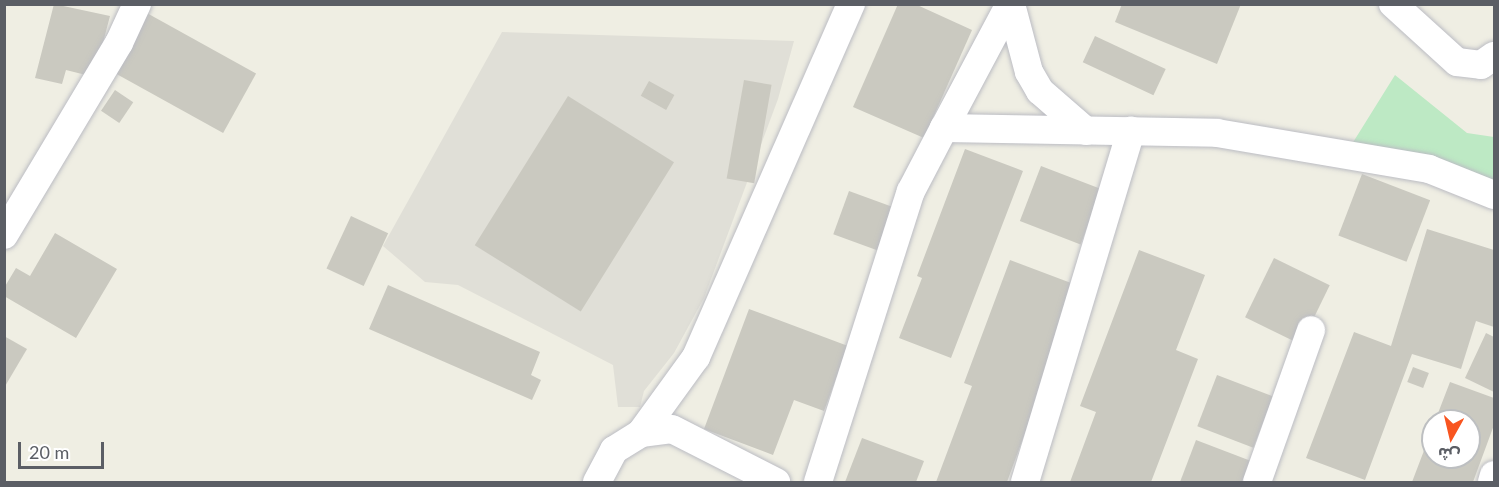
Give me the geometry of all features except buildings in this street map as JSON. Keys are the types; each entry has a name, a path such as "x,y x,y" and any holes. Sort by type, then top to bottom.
{"street":[{"path":"4,235 119,43 137,4"},
{"path":"597,483 614,450 641,433 696,357 851,4"},
{"path":"818,483 911,191 1011,4"},
{"path":"1011,4 1029,72 1040,91 1086,131"},
{"path":"1393,4 1457,62 1480,65 1494,56"},
{"path":"944,128 1217,133 1429,169 1494,195"},
{"path":"1025,483 1131,131"},
{"path":"1257,483 1311,330"},
{"path":"641,433 672,429 776,483"},
{"path":"1491,483 1494,475"}],"shaded area":[{"path":"502,32 794,41 778,99 704,298 674,353 644,391 640,407 618,407 613,365 458,285 425,282 383,246"}],"green space":[{"path":"1395,75 1467,133 1494,137 1494,196 1352,144"}]}
